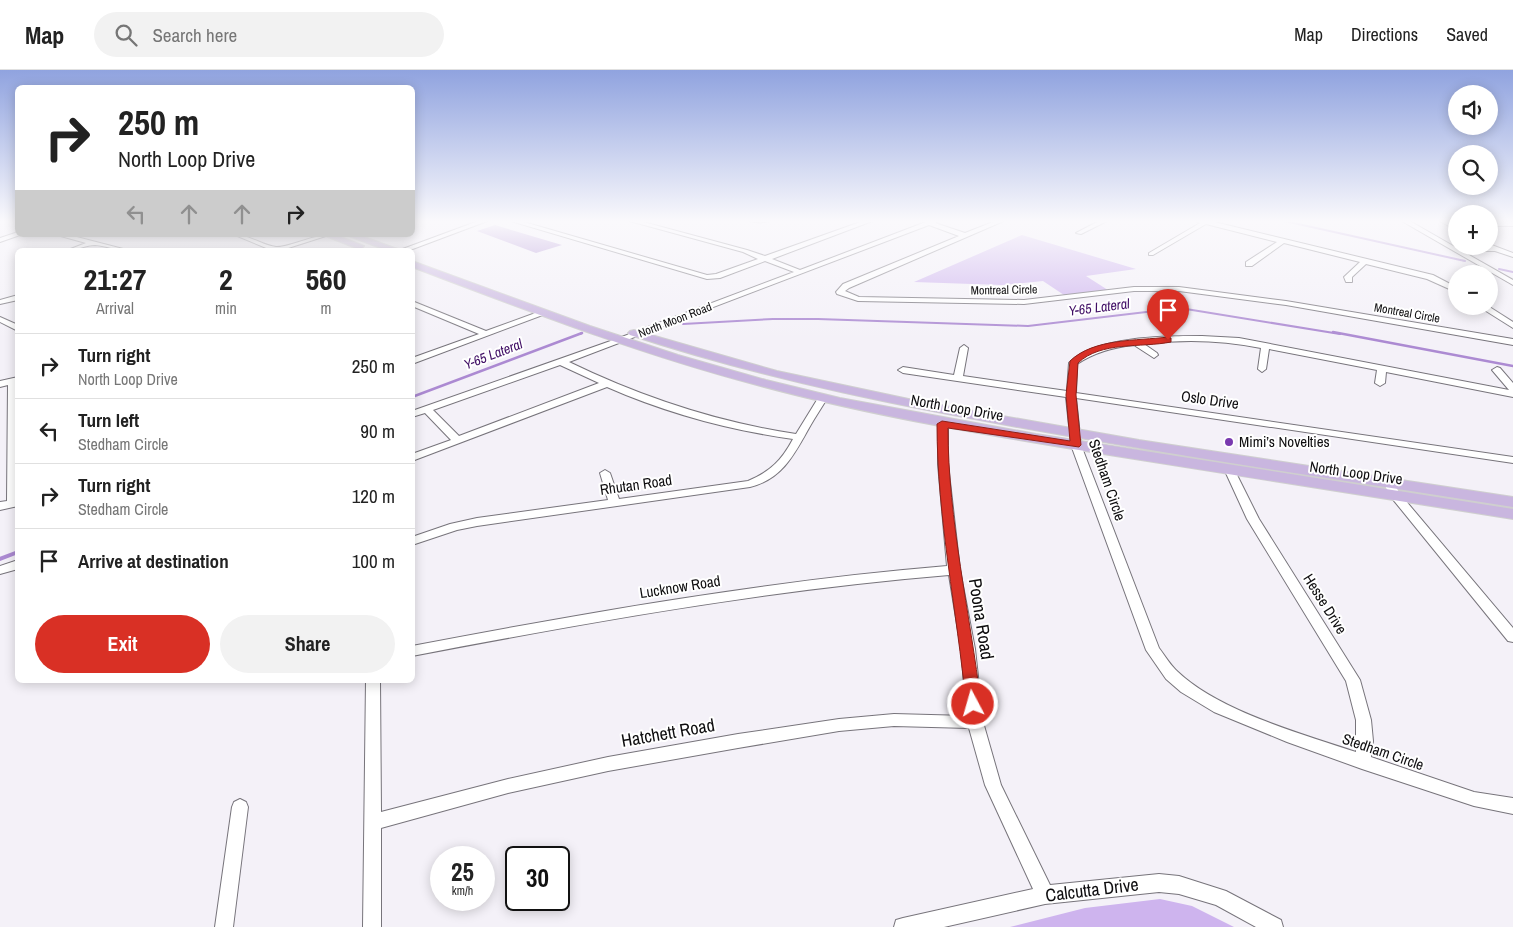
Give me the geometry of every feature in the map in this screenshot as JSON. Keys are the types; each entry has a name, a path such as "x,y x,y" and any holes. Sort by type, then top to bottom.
{"main road":[{"name":"North Loop Drive","path":"423,260 677,348 859,395 1230,471 1513,514"},
{"name":"North Loop Drive","path":"415,265 544,313 698,365 823,398 942,424 1075,439 1388,482 1513,502"}],"street":[{"path":"649,260 708,277 717,276 761,260"},
{"path":"772,260 800,272"},
{"name":"North Moon Road","path":"415,413 622,340 832,260"},
{"name":"Montreal Circle","path":"908,260 846,286 840,292 858,299 1000,303 1044,300 1134,289 1179,288 1513,342"},
{"path":"1249,264 1255,260"},
{"path":"1362,260 1430,276 1448,286"},
{"path":"1472,260 1513,283"},
{"path":"1349,280 1348,277 1366,261"},
{"path":"0,302 15,298"},
{"path":"415,304 486,334"},
{"path":"415,360 544,313"},
{"path":"1498,316 1513,317"},
{"path":"1498,316 1513,326"},
{"path":"0,319 15,326"},
{"name":"Stedham Circle","path":"1513,394 1264,346 1210,338 1137,343 1100,348 1073,362 1071,395 1075,439 1153,650 1171,675 1186,688 1219,708 1362,762 1474,799 1513,806"},
{"path":"1137,343 1154,355"},
{"path":"1262,369 1264,346"},
{"path":"958,378 964,348"},
{"path":"562,362 608,383 706,419 762,433 799,438"},
{"path":"1380,383 1382,369"},
{"name":"Oslo Drive","path":"903,370 1513,460"},
{"path":"1497,370 1513,389"},
{"path":"0,384 15,380 15,502 0,506"},
{"path":"415,457 608,383"},
{"name":"Rhutan Road","path":"415,541 468,523 750,484 773,474 780,468 823,398"},
{"path":"427,409 458,441"},
{"name":"Poona Road","path":"942,424 942,464 954,570 968,649 975,722 993,785 1045,895"},
{"name":"Hesse Drive","path":"1230,471 1253,519 1353,680 1361,704 1365,725 1362,762"},
{"path":"605,473 615,502"},
{"path":"1388,482 1395,495 1513,637"},
{"path":"0,570 15,565"},
{"name":"Lucknow Road","path":"415,650 587,617 836,580 954,570"},
{"path":"372,927 373,683"},
{"name":"Hatchett Road","path":"373,822 526,782 608,764 738,741 838,725 894,720 975,722"},
{"path":"224,927 240,807"},
{"name":"Calcutta Drive","path":"904,927 1045,895 1131,884 1159,883 1179,885 1220,897 1274,927"}],"shaded area":[{"path":"965,260 1106,260 1136,269 1086,276 1111,292 1067,297 1043,281 1002,285 914,282"},
{"path":"1160,899 1192,906 1234,927 1010,927 1085,908"}],"waterway":[{"path":"1460,260 1465,261"},
{"path":"1499,269 1513,272"},
{"name":"Y-65 Lateral","path":"683,324 773,319 818,319 1028,326 1180,308 1340,334"},
{"name":"Y-65 Lateral","path":"1333,332 1513,366"},
{"name":"Y-65 Lateral","path":"415,396 582,333 580,334"},
{"name":"Y-65 Lateral","path":"0,559 15,553"}],"place":[{"name":"Mimi’s Novelties","path":"1229,442"}],"route":[{"path":"973,704 968,649 954,570 942,464 942,424 1076,445 1071,395 1073,362 1081,355 1100,348 1168,340"}]}
